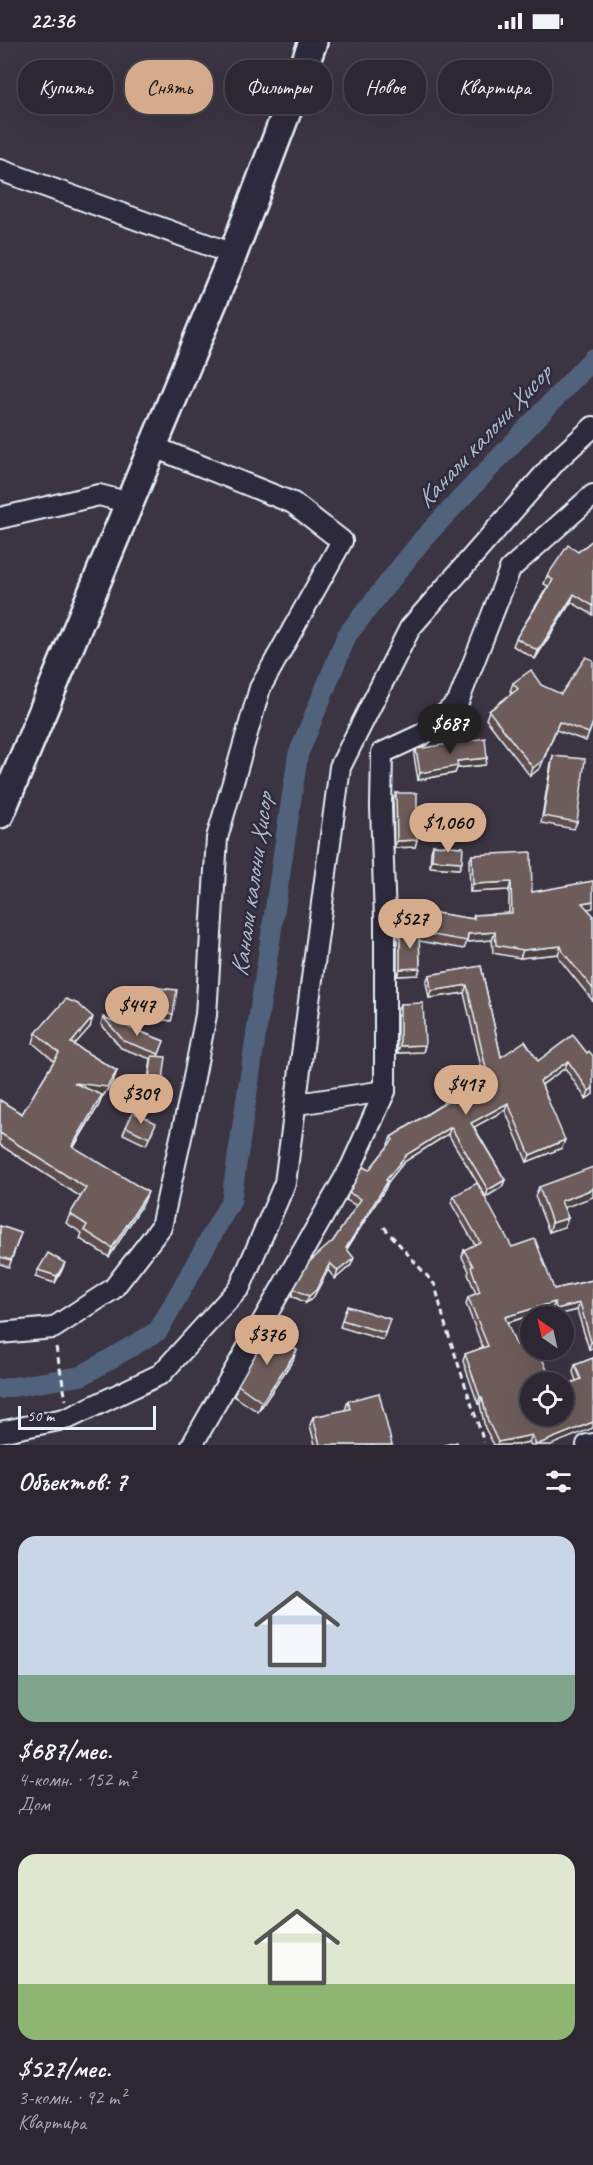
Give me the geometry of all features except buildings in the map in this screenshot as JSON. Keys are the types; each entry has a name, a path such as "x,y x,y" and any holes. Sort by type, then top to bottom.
{"main road":[{"path":"0,814 233,254 313,42"}],"street":[{"path":"0,170 233,254"},
{"path":"0,1432 69,1418 161,1374 240,1287 285,1184 340,767 410,628 556,461 593,427"},
{"path":"0,1333 53,1328 113,1289 161,1227 206,1015 217,838 260,688 342,541 293,503 154,447"},
{"path":"0,518 99,495 130,503"},
{"path":"192,1445 351,1167 385,1091 382,753 423,734 458,702 510,569 593,495"},
{"path":"297,1104 385,1091"},
{"path":"587,1445 593,1444"}],"path":[{"path":"384,1227 435,1285 445,1324 484,1442"},
{"path":"53,1328 69,1418"}],"waterway":[{"name":"Канали калони Ҳисор","path":"0,1389 81,1376 158,1331 231,1201 298,755 347,635 422,540 593,358"}]}
